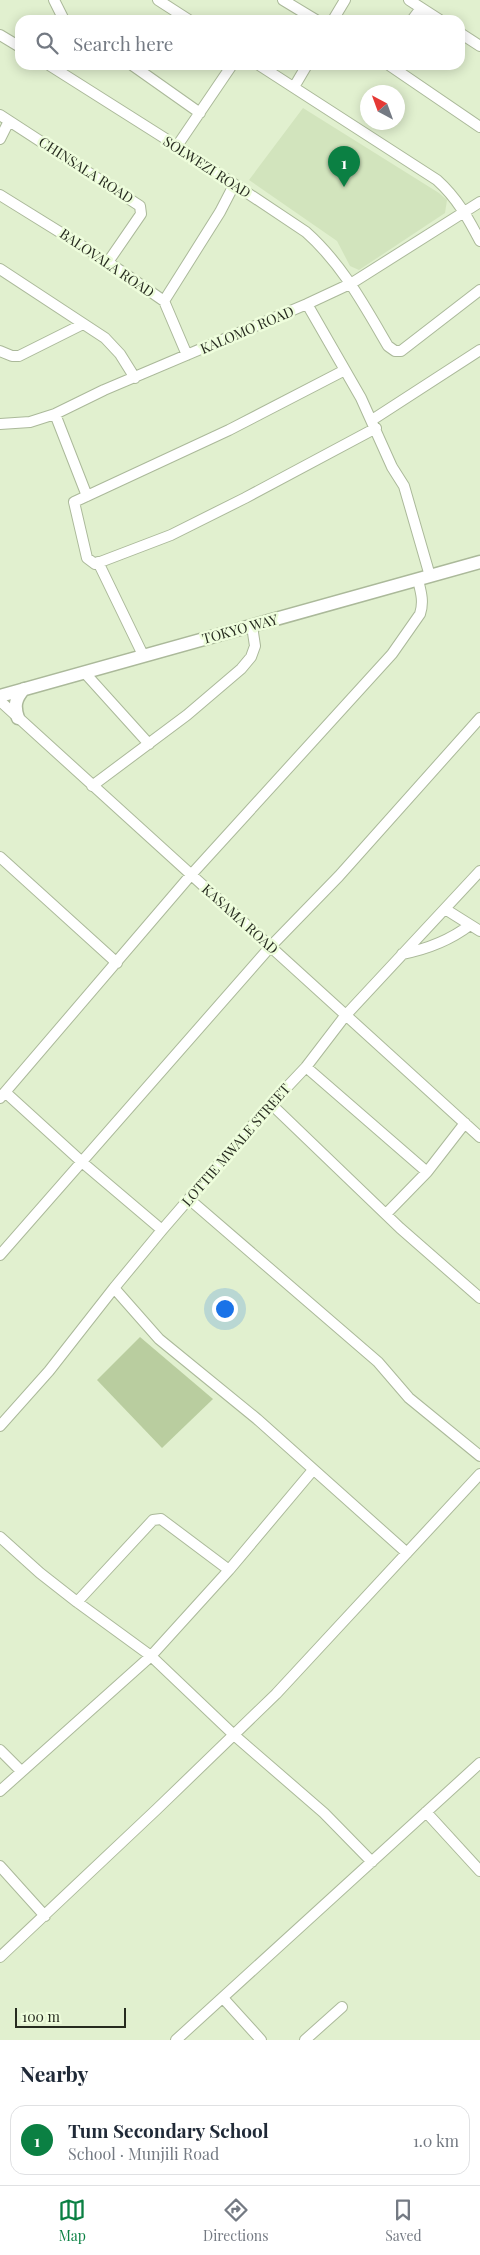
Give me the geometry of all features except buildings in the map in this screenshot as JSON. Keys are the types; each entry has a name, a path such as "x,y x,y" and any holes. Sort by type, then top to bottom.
{"main road":[{"name":"TOKYO WAY","path":"0,696 480,562"},
{"path":"18,718 15,708 17,697 24,689"}],"street":[{"path":"54,0 62,15"},
{"path":"158,0 181,15"},
{"path":"283,0 308,15"},
{"path":"336,15 345,0"},
{"path":"409,0 432,15"},
{"path":"415,15 420,8"},
{"path":"0,35 15,44"},
{"path":"465,36 480,46"},
{"name":"SOLWEZI ROAD","path":"56,70 177,146 306,232 323,248 352,283 388,346 395,350 402,351 480,290"},
{"path":"139,70 200,113"},
{"path":"177,146 229,70"},
{"path":"268,70 438,180 451,193 464,211 480,241"},
{"path":"294,87 304,70"},
{"path":"396,70 480,128"},
{"name":"CHINSALA ROAD","path":"0,115 140,206 141,214 108,262"},
{"path":"0,139 10,121"},
{"path":"164,301 220,212 234,185"},
{"name":"BALOVALA ROAD","path":"0,195 108,262 164,301 187,355"},
{"name":"KALOMO ROAD","path":"0,424 30,422 55,414 307,304 352,283 480,202"},
{"path":"0,269 105,338 113,346 134,378"},
{"path":"162,1230 2,1095 190,876 392,654 420,614 424,578 408,497 392,467 374,424 307,304"},
{"path":"0,351 12,356 19,356 83,324"},
{"path":"345,370 229,430 74,502 87,558 90,562 98,562 171,535 245,498 374,424 480,350"},
{"path":"55,414 88,496"},
{"path":"98,562 143,655"},
{"path":"92,786 149,744 241,669 251,656 255,646 252,626"},
{"path":"84,672 149,744"},
{"name":"KASAMA ROAD","path":"0,701 190,876 271,946 345,1016 480,1137"},
{"path":"0,1255 83,1163 169,1060 271,946 339,876 480,718"},
{"path":"0,857 117,963"},
{"name":"LOTTIE MWALE STREET","path":"0,1426 50,1371 114,1288 162,1230 271,1104 306,1067 345,1016 480,871"},
{"path":"444,909 480,931"},
{"path":"402,954 424,950 455,937 470,925"},
{"path":"306,1067 428,1172"},
{"path":"271,1104 386,1214 480,1298"},
{"path":"386,1214 428,1172 465,1123"},
{"path":"189,1199 378,1362 409,1398 480,1456"},
{"path":"114,1288 159,1339 257,1419 407,1553"},
{"path":"0,1791 100,1704 151,1656 229,1570 313,1470"},
{"path":"0,1957 276,1694 480,1474"},
{"path":"77,1602 153,1520 161,1518 229,1570"},
{"path":"0,1537 40,1573 151,1656 234,1735 324,1813 372,1862"},
{"path":"0,1750 21,1771"},
{"path":"176,2040 480,1763"},
{"path":"426,1812 480,1871"},
{"path":"0,1866 45,1916"},
{"path":"222,1998 261,2040"},
{"path":"304,2040 342,2007"}],"shaded area":[{"path":"303,108 439,193 447,200 445,213 359,270 350,266 337,241 249,180"},
{"path":"140,1337 213,1399 162,1448 97,1380"}],"place":[{"name":"Tum Secondary School","path":"344,187"}]}
